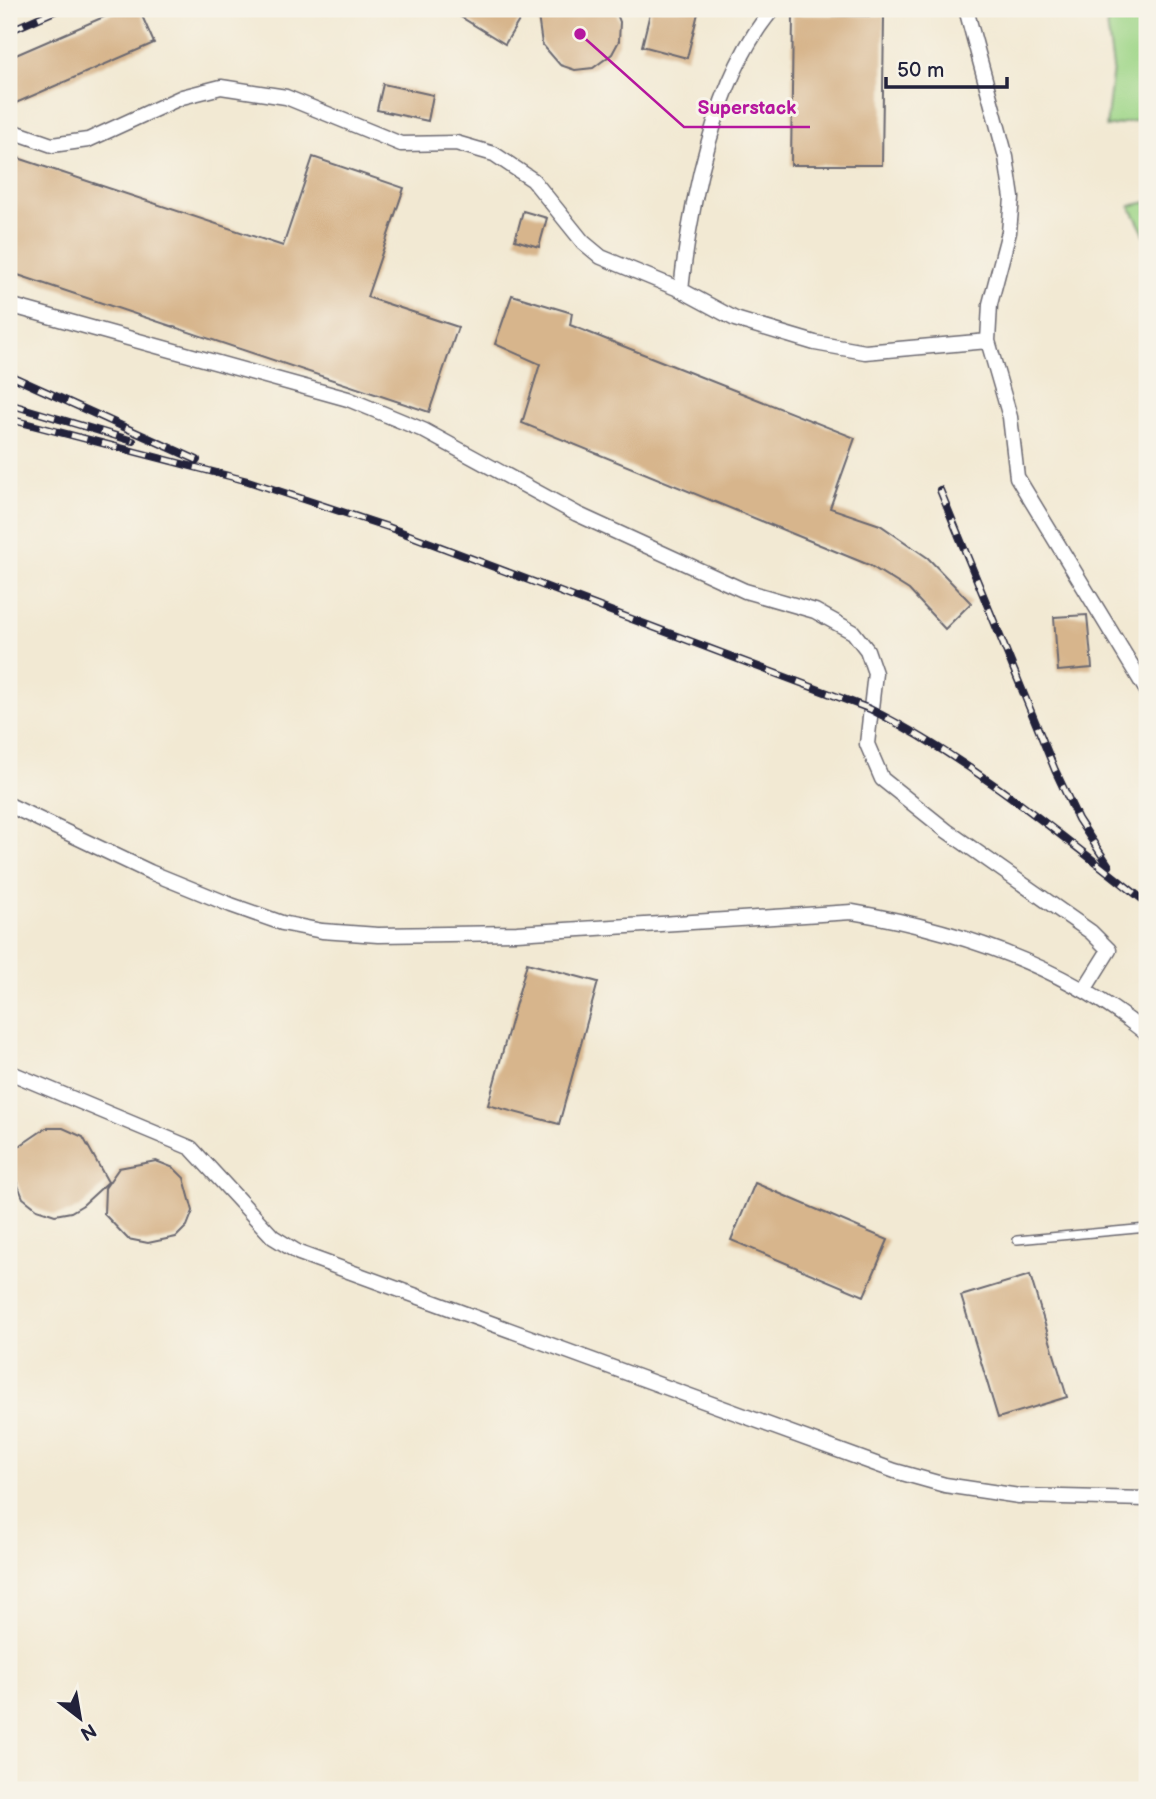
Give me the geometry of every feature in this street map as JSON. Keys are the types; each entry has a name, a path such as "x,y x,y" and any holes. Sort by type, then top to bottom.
{"street":[{"path":"681,290 694,190 738,65 774,9"},
{"path":"966,9 1006,157 1012,198 1009,232 990,304 988,341 1010,417 1017,477 1147,691"},
{"path":"9,130 52,145 88,140 182,97 221,87 286,97 401,144 456,143 494,154 533,180 583,242 601,257 681,290 735,319 815,343 865,352 988,341"},
{"path":"9,305 348,400 423,430 577,514 745,592 816,611 853,632 867,650 875,673 867,744 882,779 947,831 1091,932 1108,950 1084,990"},
{"path":"9,805 150,872 231,905 282,923 322,931 378,935 517,933 852,912 905,920 1034,964 1108,1002 1147,1034"},
{"path":"9,1072 191,1147 273,1237 299,1253 484,1323 895,1471 946,1485 1019,1496 1147,1499"}],"lane":[{"path":"1017,1240 1147,1228"}],"green space":[{"path":"1105,9 1147,9 1147,118 1106,127 1113,68"},
{"path":"1147,202 1147,240 1130,206"}],"building":[{"path":"122,9 139,9 154,43 9,106 9,58"},
{"path":"448,9 526,9 505,44"},
{"path":"537,9 615,9 620,22 619,41 612,54 593,68 575,70 560,65 542,44"},
{"path":"651,9 699,9 687,58 642,46"},
{"path":"793,15 884,16 882,165 791,165"},
{"path":"383,84 433,95 428,121 377,110"},
{"path":"9,155 283,246 313,157 404,188 367,297 458,327 429,412 9,272"},
{"path":"523,211 547,218 539,247 515,240"},
{"path":"512,295 572,313 570,325 855,438 830,508 880,525 928,558 971,603 945,629 909,590 869,565 522,423 540,364 495,344"},
{"path":"1087,615 1092,668 1058,671 1054,617"},
{"path":"527,963 598,982 559,1124 488,1105"},
{"path":"46,1128 63,1128 83,1137 108,1182 83,1205 71,1212 55,1215 37,1209 23,1198 9,1162 9,1145 18,1147"},
{"path":"156,1161 174,1168 184,1178 193,1211 187,1226 176,1237 148,1243 128,1239 104,1214 105,1188 119,1168"},
{"path":"755,1183 888,1240 864,1296 731,1240"},
{"path":"1030,1275 1067,1397 998,1418 961,1296"}],"railway":[{"path":"9,31 59,9"},
{"path":"9,375 197,460"},
{"path":"9,404 133,441"},
{"path":"9,419 248,481 388,527 870,709 908,729 979,774 1147,903"},
{"path":"940,490 1055,770 1078,819 1109,866"}],"place":[{"name":"Superstack","path":"580,34"}]}
